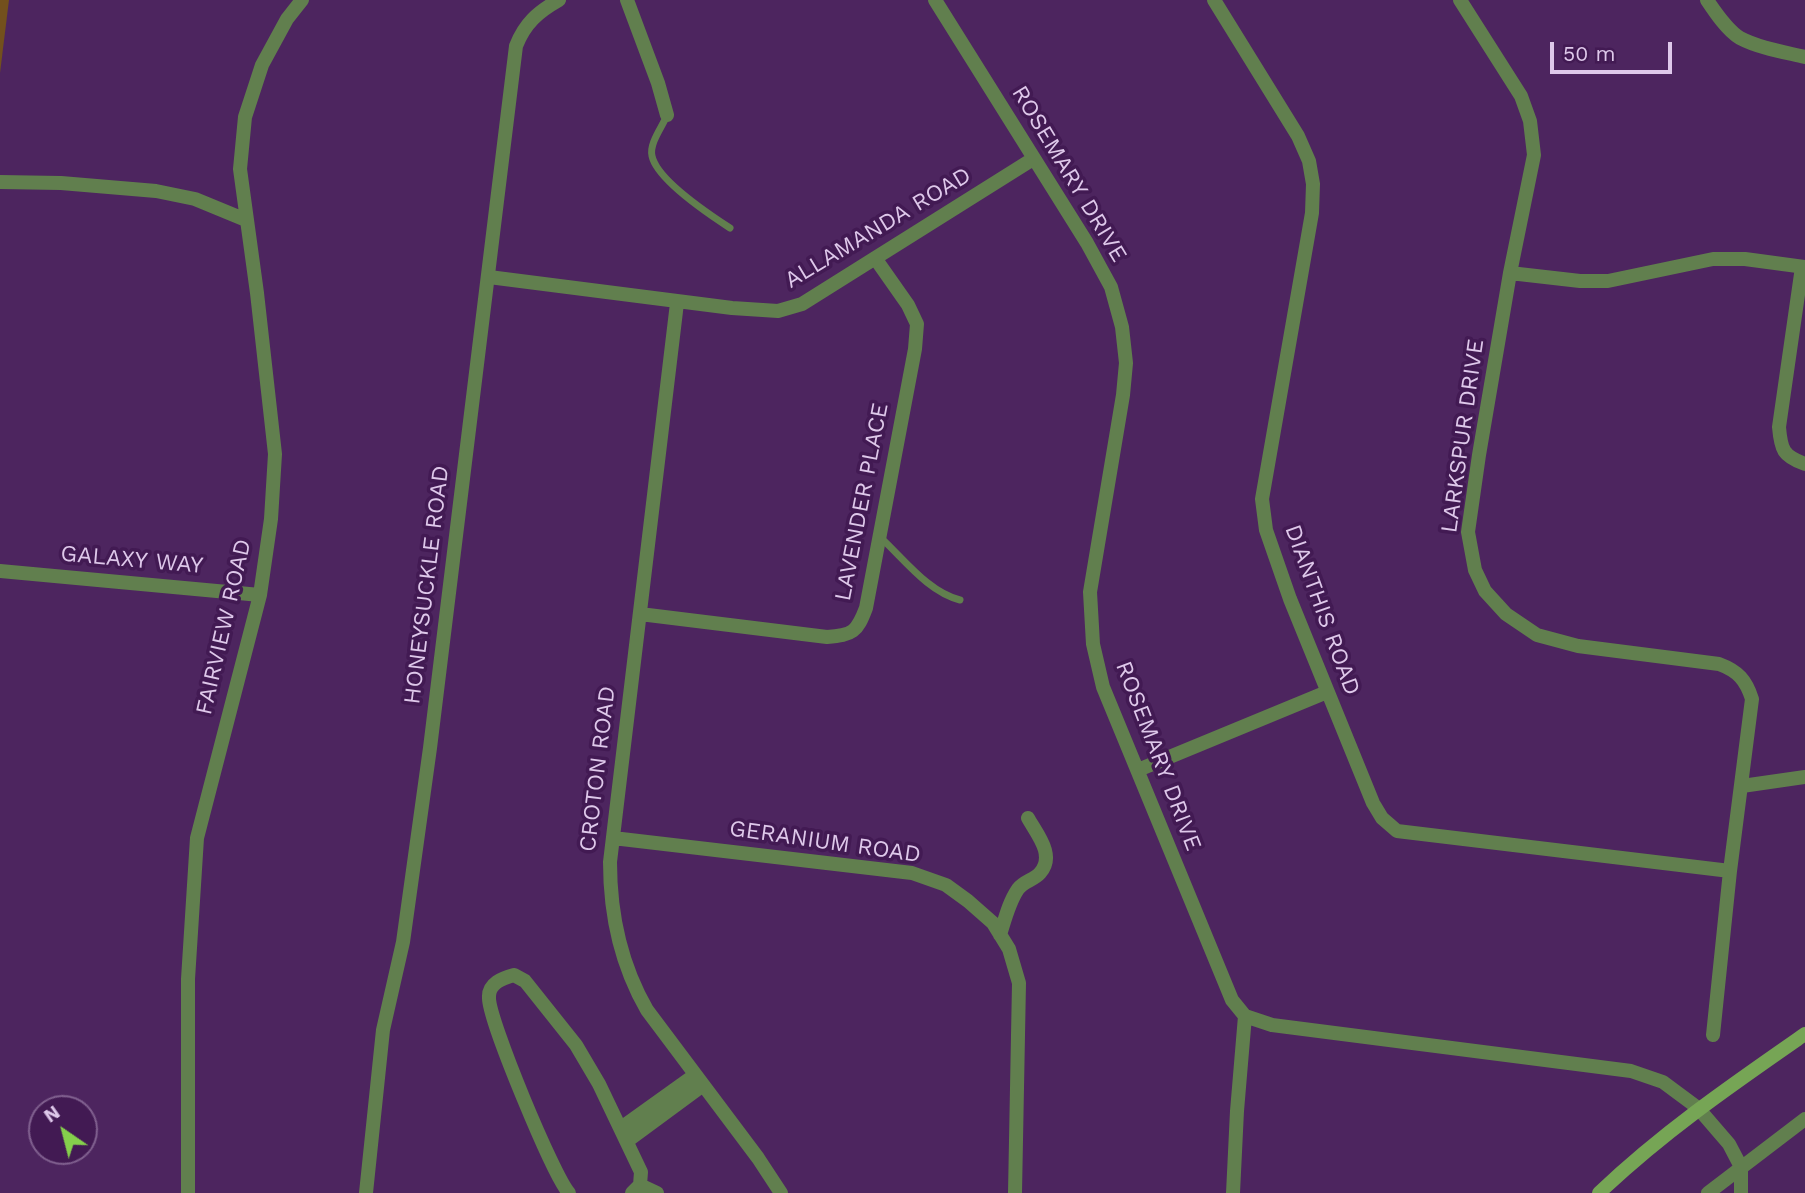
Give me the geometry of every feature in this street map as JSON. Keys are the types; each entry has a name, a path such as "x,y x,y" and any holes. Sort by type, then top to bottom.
{"main road":[{"path":"1600,1193 1698,1108 1805,1034"}],"street":[{"name":"FAIRVIEW ROAD","path":"188,1193 188,979 197,838 260,595 271,519 275,454 240,169 245,117 262,65 287,19 302,0"},
{"name":"HONEYSUCKLE ROAD","path":"366,1193 383,1030 405,928 430,748 516,46 522,30 534,16 559,0"},
{"path":"628,0 667,115"},
{"name":"ROSEMARY DRIVE","path":"935,0 1087,243 1111,287 1122,327 1126,363 1090,592 1093,644 1103,687 1222,978 1232,1000 1245,1016"},
{"name":"DIANTHIS ROAD","path":"1214,0 1298,136 1309,161 1313,184 1312,214 1262,499 1266,530 1327,692 1373,803 1382,818 1397,831 1730,871"},
{"name":"LARKSPUR DRIVE","path":"1460,0 1521,96 1530,121 1535,155 1510,273 1468,532 1475,570 1485,591 1506,614 1537,635 1578,646 1719,664 1734,669 1746,682 1752,699 1713,1035"},
{"path":"1707,0 1739,37 1777,51 1805,57"},
{"name":"ALLAMANDA ROAD","path":"489,277 677,303 778,311 802,304 1033,159"},
{"path":"0,181 156,191 195,199 246,220"},
{"name":"LAVENDER PLACE","path":"640,614 827,637 845,636 859,628 866,608 880,537 915,349 917,324 908,305 875,258"},
{"path":"1510,273 1580,281 1608,281 1713,259 1745,259 1804,267 1779,428 1781,447 1790,459 1805,464"},
{"name":"CROTON ROAD","path":"677,303 610,862 610,897 632,985 647,1010 758,1158 781,1193"},
{"name":"GALAXY WAY","path":"0,572 260,595"},
{"path":"1138,771 1327,692"},
{"path":"1742,786 1805,776"},
{"path":"1000,935 1012,900 1020,886 1040,873 1043,867 1046,851 1028,818"},
{"name":"GERANIUM ROAD","path":"613,838 912,873 946,885 993,923 1009,949 1020,983 1015,1193"},
{"path":"569,1193 548,1155 495,1026 488,996 500,978 514,975 525,981 576,1045 599,1084 641,1172 636,1189 657,1193"},
{"path":"1233,1193 1245,1016 1272,1025 1631,1071 1663,1082 1698,1108 1729,1144 1741,1167 1741,1193"},
{"path":"624,1135 699,1080"},
{"path":"1708,1193 1805,1119"}],"lane":[{"path":"667,115 653,143 652,156 667,179 696,205 730,228"},
{"path":"880,537 934,588 948,597 960,600"}],"shaded area":[{"path":"0,0 9,0 0,73"}]}
